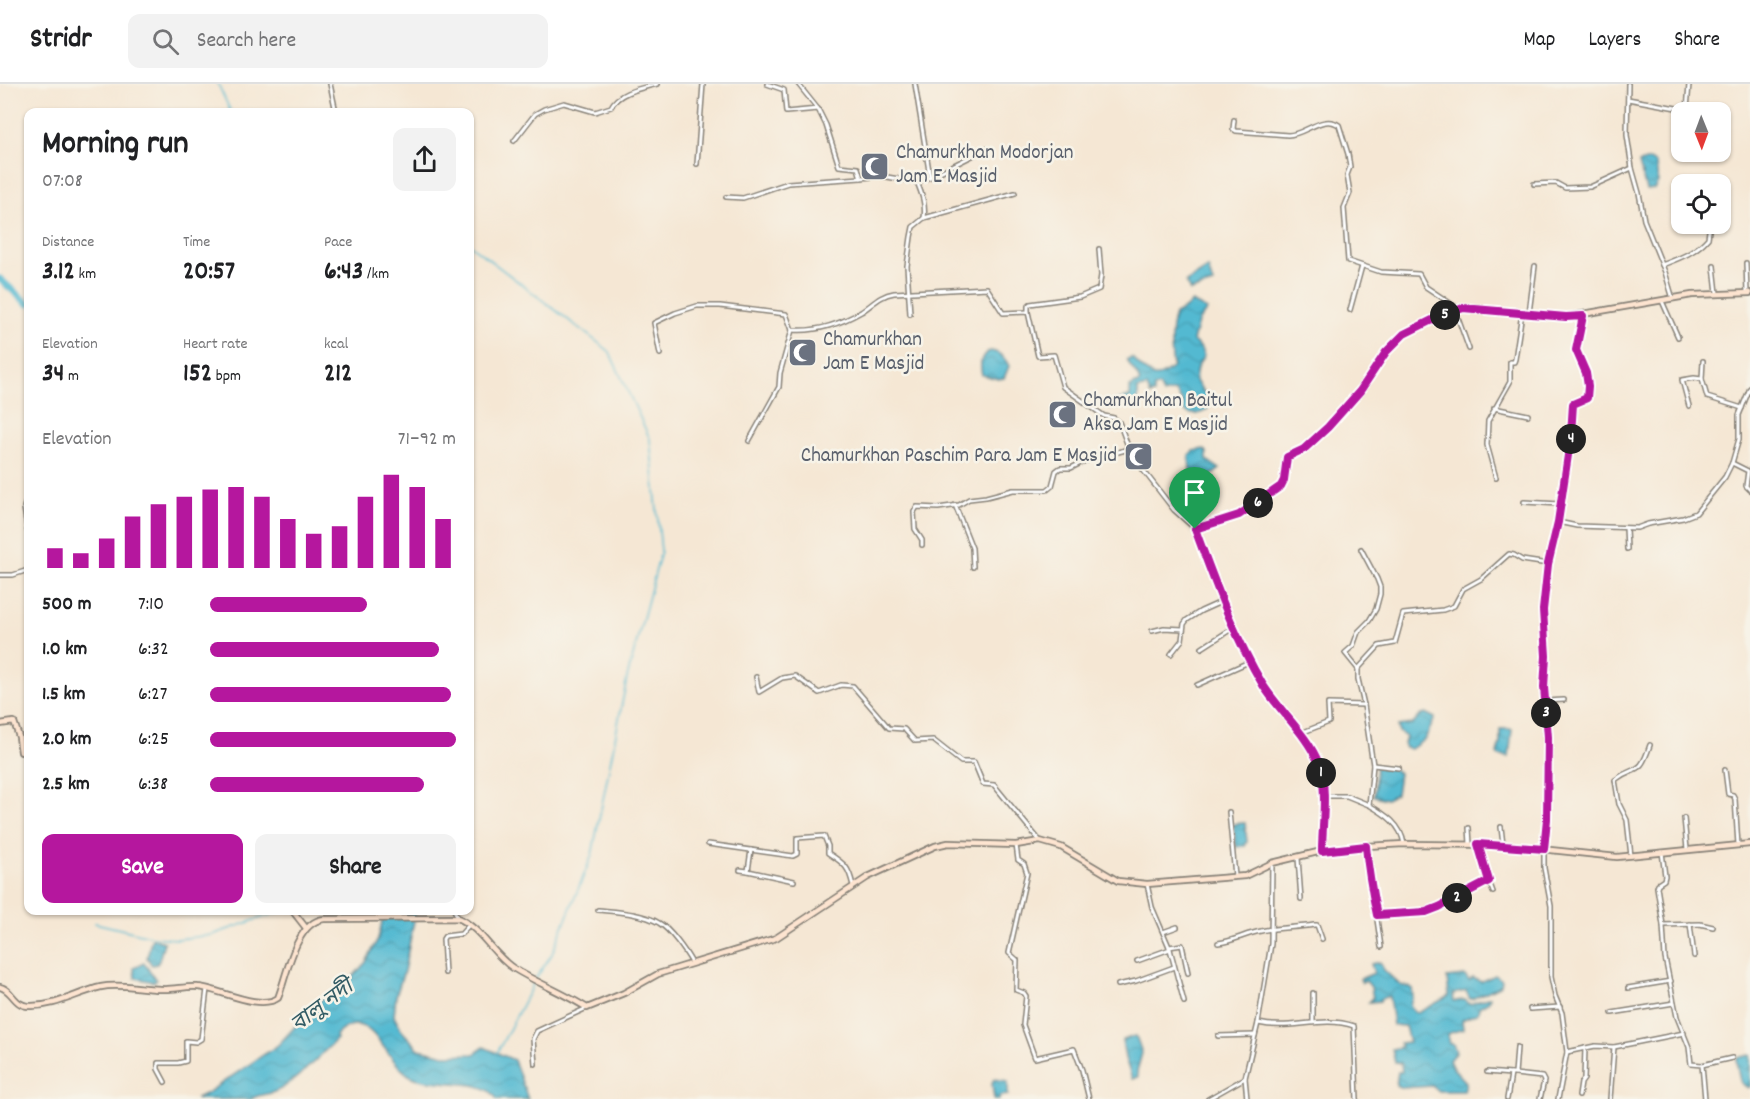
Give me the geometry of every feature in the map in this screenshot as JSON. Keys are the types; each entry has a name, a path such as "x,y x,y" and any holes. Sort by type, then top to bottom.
{"main road":[{"path":"1195,529 1239,515 1281,486 1287,457 1304,449 1328,427 1360,391 1386,352 1404,334 1457,310 1463,308 1566,317 1583,316 1662,300 1717,293 1748,293"},
{"path":"0,723 14,722 21,752 24,752"},
{"path":"0,987 5,988 17,1003 30,1006 57,1003 104,987 122,985 163,989 200,987 237,998 275,1000 280,994 294,950 310,924 319,920 458,918 469,925 515,969 587,1008 624,993 658,974 776,938 868,877 935,846 948,843 1016,845 1040,841 1061,847 1118,881 1147,884 1245,876 1272,862 1322,851 1366,846 1503,845 1607,857 1750,844"},
{"path":"296,915 306,928"}],"street":[{"path":"330,84 335,108"},
{"path":"514,141 535,114 544,109 564,103 595,112 611,107 614,101 633,91 657,84"},
{"path":"697,164 703,84"},
{"path":"767,84 784,90 786,112 818,109"},
{"path":"798,84 818,109 833,145 838,165 858,168 861,178"},
{"path":"915,84 930,177"},
{"path":"1628,84 1627,135 1632,168 1644,220 1673,299"},
{"path":"1628,99 1687,110 1689,84"},
{"path":"1234,120 1233,129 1236,131 1288,135 1294,135 1320,123 1335,122 1339,125 1350,167 1347,175 1350,193 1344,208 1348,261 1381,272 1419,274 1426,287 1457,310 1469,349"},
{"path":"726,197 743,198 788,183 881,176 917,182 986,150"},
{"path":"1534,184 1556,183 1565,188 1590,187 1632,168"},
{"path":"917,182 924,199 924,218"},
{"path":"910,314 908,266 913,227 924,218 1015,193"},
{"path":"1662,265 1689,255 1699,248 1709,234"},
{"path":"1099,249 1101,275 1099,290 1080,297 1028,306 1038,356 1054,356 1063,387 1104,416 1116,419 1129,449 1140,466 1174,510 1195,529 1221,602 1233,628 1275,703 1300,734 1318,763 1323,796 1322,851"},
{"path":"1746,263 1748,293"},
{"path":"1350,310 1362,266"},
{"path":"1529,313 1535,266"},
{"path":"1714,266 1717,293"},
{"path":"792,330 819,329 856,315 886,295 909,293 987,288 1003,313 1028,312"},
{"path":"1662,300 1678,337"},
{"path":"660,354 654,323 697,306 720,306 786,314 792,330 780,373 779,387 749,441"},
{"path":"1496,478 1487,445 1488,421 1511,380 1510,362 1514,362 1515,359 1522,313"},
{"path":"1558,1099 1567,1052 1560,1008 1551,977 1551,906 1544,868 1547,819 1544,687 1546,656 1543,610 1548,564 1558,522 1571,435 1573,404 1587,398 1586,373 1576,350 1583,316"},
{"path":"1703,361 1702,379 1707,397 1742,408"},
{"path":"1689,406 1682,380 1702,379"},
{"path":"1558,522 1577,526 1637,528 1696,513 1725,477 1732,464 1739,439 1739,415 1750,388"},
{"path":"1494,408 1528,415"},
{"path":"922,545 922,540 915,529 914,509 955,505 969,499 1013,490 1047,490 1052,486 1056,471 1060,468 1071,468 1085,461 1129,449"},
{"path":"1732,464 1748,471 1746,486 1750,490"},
{"path":"1524,502 1560,504"},
{"path":"955,505 972,548 973,567"},
{"path":"1626,528 1627,549"},
{"path":"1361,549 1380,587 1378,601 1373,615 1358,632 1353,646 1345,653 1358,669 1365,705 1373,765 1369,805"},
{"path":"1358,669 1379,646 1395,643 1403,614 1443,610 1454,606 1463,589 1481,579 1509,554 1522,560 1548,564"},
{"path":"0,575 13,575 24,571"},
{"path":"1171,654 1182,640 1184,624 1191,617 1221,602"},
{"path":"1152,631 1164,628 1183,629"},
{"path":"1202,648 1233,628"},
{"path":"1197,685 1251,661"},
{"path":"756,677 759,692 782,678 795,675 819,693 841,685 853,686 889,728 904,729 915,741 933,740 961,762 974,762 983,784 994,785 1040,841"},
{"path":"1546,701 1564,700"},
{"path":"1300,734 1329,722 1328,704 1365,705"},
{"path":"1631,856 1627,820 1619,804 1615,780 1639,769 1645,762 1650,745"},
{"path":"1373,765 1399,768"},
{"path":"1725,770 1728,794 1733,795 1735,799 1738,845"},
{"path":"1323,796 1347,796 1369,805 1384,814 1400,829 1404,844"},
{"path":"1229,812 1235,876"},
{"path":"1684,818 1687,849"},
{"path":"1502,827 1503,845"},
{"path":"1468,828 1470,844"},
{"path":"708,844 795,856 797,838 824,836 828,854 846,865 854,886"},
{"path":"1478,844 1493,892"},
{"path":"1016,845 1018,860 1024,864 1028,873 1009,953 1017,960 1016,990 1026,996 1023,1025 1035,1058 1074,1049 1089,1099"},
{"path":"1366,846 1368,877 1372,885 1381,946"},
{"path":"748,872 751,850"},
{"path":"1662,852 1665,876 1657,887 1663,925 1664,951 1674,1003 1689,1047 1691,1064 1701,1065 1732,1058"},
{"path":"1298,858 1301,899"},
{"path":"1246,1099 1245,1078 1258,1023 1271,929 1272,862"},
{"path":"740,870 794,880"},
{"path":"1377,915 1426,912 1489,881"},
{"path":"1147,884 1152,907 1169,948 1184,1002"},
{"path":"598,910 626,914 659,923 675,939 692,963"},
{"path":"1218,943 1237,940 1271,929 1290,929 1314,924 1317,925 1322,939"},
{"path":"1690,924 1694,956"},
{"path":"1663,925 1700,924 1713,927"},
{"path":"445,973 443,939 445,936 461,934 469,925"},
{"path":"1163,932 1178,927"},
{"path":"1137,961 1182,945 1188,973"},
{"path":"1118,985 1174,967"},
{"path":"1628,988 1671,981"},
{"path":"165,1082 158,1069 158,1063 186,1061 186,1041 196,1042 201,1039 207,989"},
{"path":"1313,1021 1314,993"},
{"path":"1612,1013 1674,1003"},
{"path":"535,1064 533,1039 537,1031 587,1008"},
{"path":"1530,1009 1560,1008"},
{"path":"1258,1023 1281,1026 1313,1021 1354,1026 1357,1099"},
{"path":"1567,1052 1595,1046 1614,1047 1684,1033"},
{"path":"1218,1036 1255,1035"},
{"path":"1507,1099 1517,1047"},
{"path":"1610,1099 1614,1047"},
{"path":"1579,1096 1584,1079 1585,1048"},
{"path":"1701,1065 1705,1099"},
{"path":"1487,1072 1542,1077 1544,1081 1540,1099"},
{"path":"1208,1099 1245,1078"}],"water":[{"path":"1650,160 1656,164 1658,182 1654,189 1646,190 1639,163"},
{"path":"1208,268 1213,284 1190,291 1186,282"},
{"path":"1192,302 1207,310 1198,322 1193,341 1200,347 1204,356 1197,367 1195,380 1212,403 1210,407 1200,413 1188,413 1184,411 1182,401 1175,391 1163,394 1159,386 1154,388 1154,394 1150,395 1147,387 1138,389 1138,405 1110,409 1104,407 1104,403 1130,397 1130,387 1140,382 1127,359 1132,358 1146,372 1155,376 1166,373 1173,367 1171,334 1175,314"},
{"path":"989,351 1001,356 1009,366 1004,378 998,379 982,375 981,362 983,356"},
{"path":"1204,449 1207,452 1207,460 1220,469 1200,481 1190,471 1189,455 1193,451"},
{"path":"1425,713 1435,718 1425,739 1411,749 1406,748 1404,744 1406,737 1399,732 1398,726 1413,724"},
{"path":"1500,729 1512,729 1509,757 1497,754"},
{"path":"1376,767 1392,769 1399,773 1396,794 1386,799 1374,796"},
{"path":"1245,823 1247,842 1245,846 1236,847 1233,824"},
{"path":"384,915 415,915 404,971 396,996 394,1016 401,1030 419,1049 445,1055 474,1054 484,1047 514,1060 528,1099 497,1099 481,1087 419,1079 409,1075 376,1037 358,1025 348,1027 336,1035 337,1039 281,1089 251,1099 195,1099 278,1045 317,1003 351,979 366,962 378,939"},
{"path":"153,939 164,942 159,961 152,965 147,958"},
{"path":"1380,962 1384,970 1400,985 1412,988 1413,997 1410,1004 1414,1012 1418,1013 1449,996 1447,978 1465,976 1469,981 1473,978 1481,982 1495,975 1502,980 1501,985 1472,999 1466,991 1453,994 1454,1001 1465,1000 1470,1004 1490,997 1489,1001 1479,1007 1478,1013 1462,1020 1463,1029 1447,1034 1449,1044 1453,1044 1456,1052 1449,1060 1452,1067 1466,1082 1464,1091 1438,1091 1432,1086 1401,1088 1396,1085 1398,1072 1402,1072 1401,1063 1395,1062 1392,1049 1401,1047 1400,1043 1409,1042 1405,1026 1393,1025 1389,996 1380,1001 1369,1002 1373,998 1371,987 1366,981 1362,983 1360,979 1374,973 1371,964"},
{"path":"144,963 156,980 154,982 135,978 134,968"},
{"path":"1136,1036 1142,1053 1137,1071 1138,1077 1132,1079 1122,1040"},
{"path":"1750,1055 1750,1087 1748,1088 1741,1083 1737,1058"},
{"path":"994,1079 1008,1081 1008,1095 994,1099 992,1083"}],"waterway":[{"path":"218,84 229,108"},
{"path":"474,248 609,351 650,439 661,551 627,678 592,855 552,954 536,978"},
{"name":"বালু নদী","path":"0,279 24,300"},
{"path":"95,923 154,937 177,939 212,935 270,915"},
{"path":"497,1053 534,982"}],"place":[{"name":"Chamurkhan Modorjan Jam E Masjid","path":"875,166"},
{"name":"Chamurkhan Jam E Masjid","path":"802,353"},
{"name":"Chamurkhan Baitul Aksa Jam E Masjid","path":"1062,414"},
{"name":"Chamurkhan Paschim Para Jam E Masjid","path":"1138,457"}],"route":[{"path":"1463,308 1566,317 1583,316 1576,350 1586,373 1587,398 1573,402 1566,472 1548,564 1543,610 1546,656 1543,674 1548,737 1547,819 1544,849 1478,844 1489,881 1426,912 1377,915 1372,885 1368,877 1366,846 1322,851 1323,796 1318,763 1263,684 1233,628 1221,602 1195,529 1239,515 1281,486 1284,480 1285,459 1304,449 1328,427 1335,416 1360,391 1386,352 1404,334 1463,308"}]}
